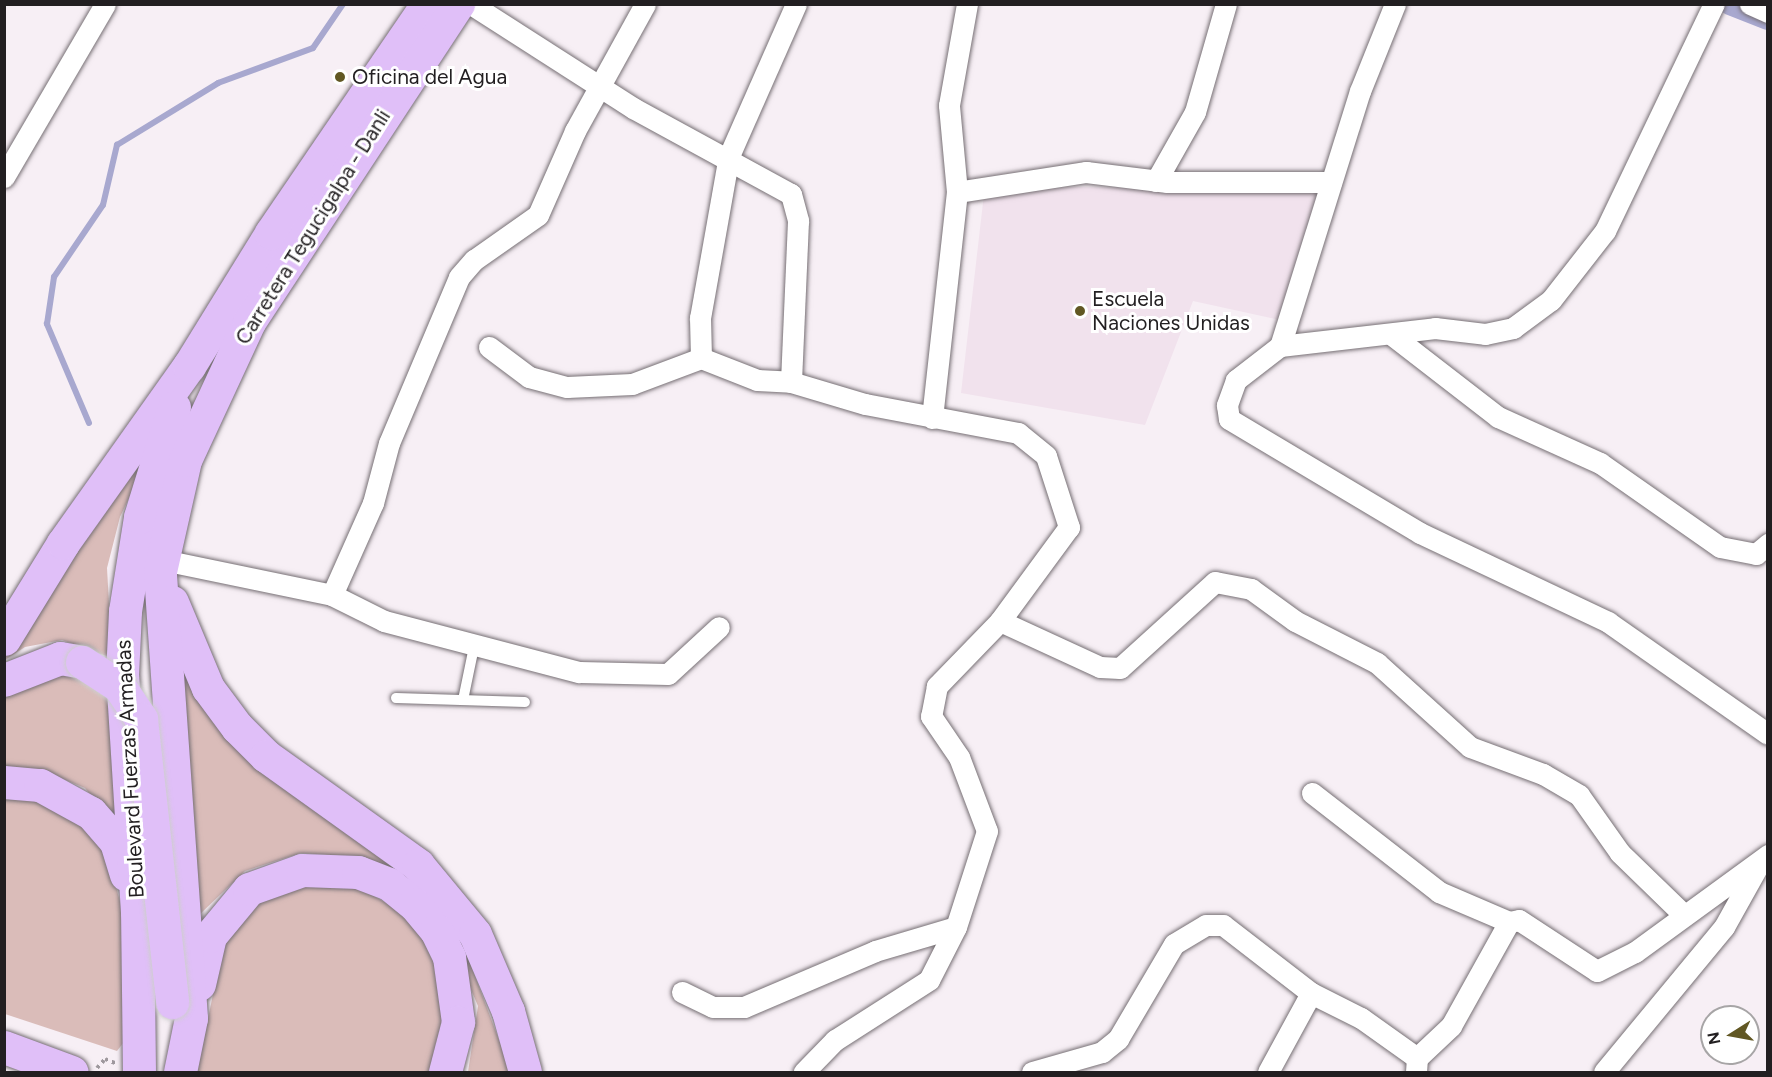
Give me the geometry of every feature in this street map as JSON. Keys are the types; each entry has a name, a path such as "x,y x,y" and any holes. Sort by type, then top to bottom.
{"highway":[{"name":"Carretera Tegucigalpa - Danli","path":"189,366 272,233 427,4"},
{"name":"Carretera Tegucigalpa - Danli","path":"185,460 249,322 458,4"},
{"path":"4,639 63,543 189,366"},
{"name":"Boulevard Fuerzas Armadas","path":"139,1072 137,912 122,675 129,564 159,448 189,366"},
{"name":"Boulevard Fuerzas Armadas","path":"181,1010 161,565 185,460"},
{"path":"161,565 208,688 237,727 266,756 418,865 475,934 508,1011 525,1072"},
{"path":"4,680 60,658 82,662 119,686 141,719 181,1010 178,1072"},
{"path":"4,782 40,784 91,813 116,842 137,912"},
{"path":"181,1010 210,936 249,889 302,870 358,872 389,884 414,904 436,930 449,957 458,1022 445,1072"},
{"path":"4,1047 72,1072"}],"street":[{"path":"4,177 105,4"},
{"path":"471,4 603,84 633,108 729,156 780,186 795,203 792,382"},
{"path":"332,595 459,278 474,260 538,215 645,4"},
{"path":"700,358 700,318 729,156 796,4"},
{"path":"932,418 957,192 949,105 967,4"},
{"path":"1156,181 1195,112 1226,4"},
{"path":"1714,4 1605,231 1551,300 1513,328 1485,334 1435,328 1392,335 1280,346 1236,380 1227,405 1234,426 1420,533 1608,621 1767,734"},
{"path":"1750,4 1767,12"},
{"path":"1280,346 1331,182 1392,7"},
{"path":"957,192 1086,172 1156,181 1331,182"},
{"path":"1392,335 1498,417 1600,463 1720,547 1756,554 1767,544"},
{"path":"489,347 529,377 567,387 632,384 700,358 757,380 792,382 932,418 1018,433 1046,456 1064,504 1069,527 1000,621 937,686 931,716 958,756 987,831 956,927 929,980 835,1040 804,1072"},
{"path":"161,565 332,595 384,621 474,647 579,672 651,677 668,674 719,627"},
{"path":"1000,621 1111,669 1130,663 1215,582 1251,589 1295,621 1377,663 1470,747 1543,774 1579,795 1620,853 1682,913"},
{"path":"1312,793 1439,892 1509,922 1519,920 1597,971 1635,952 1682,913 1764,858"},
{"path":"1604,1072 1724,927 1764,858"},
{"path":"1032,1072 1102,1052 1118,1039 1174,944 1206,925 1223,925 1311,993 1361,1018 1416,1065 1451,1026 1509,922"},
{"path":"682,992 713,1007 744,1007 875,951 956,927"},
{"path":"1268,1072 1311,993"}],"lane":[{"path":"463,700 474,647"},
{"path":"396,698 525,702"}],"shaded area":[{"name":"Escuela Naciones Unidas","path":"1070,187 1318,190 1280,320 1193,301 1145,425 961,393 984,194"},
{"path":"135,459 146,462 120,517 107,568 112,658 62,640 25,647 5,660 5,649"},
{"path":"176,651 375,844 463,944 511,1072 468,1072 478,1006 453,947 357,857 301,853 245,871 198,916"},
{"path":"51,666 111,686 125,839 85,788 41,770 5,769 4,690"},
{"path":"22,793 94,832 108,856 124,917 127,1038 117,1051 5,1014 5,794"},
{"path":"346,880 400,911 418,930 447,991 435,1072 197,1072 225,936 243,909 282,881"}],"waterway":[{"path":"89,423 47,324 54,277 103,205 117,145 218,83 313,48 343,4"},
{"path":"1729,4 1767,19"}],"place":[{"name":"Oficina del Agua","path":"340,77"},
{"name":"Escuela Naciones Unidas","path":"1080,311"}]}
